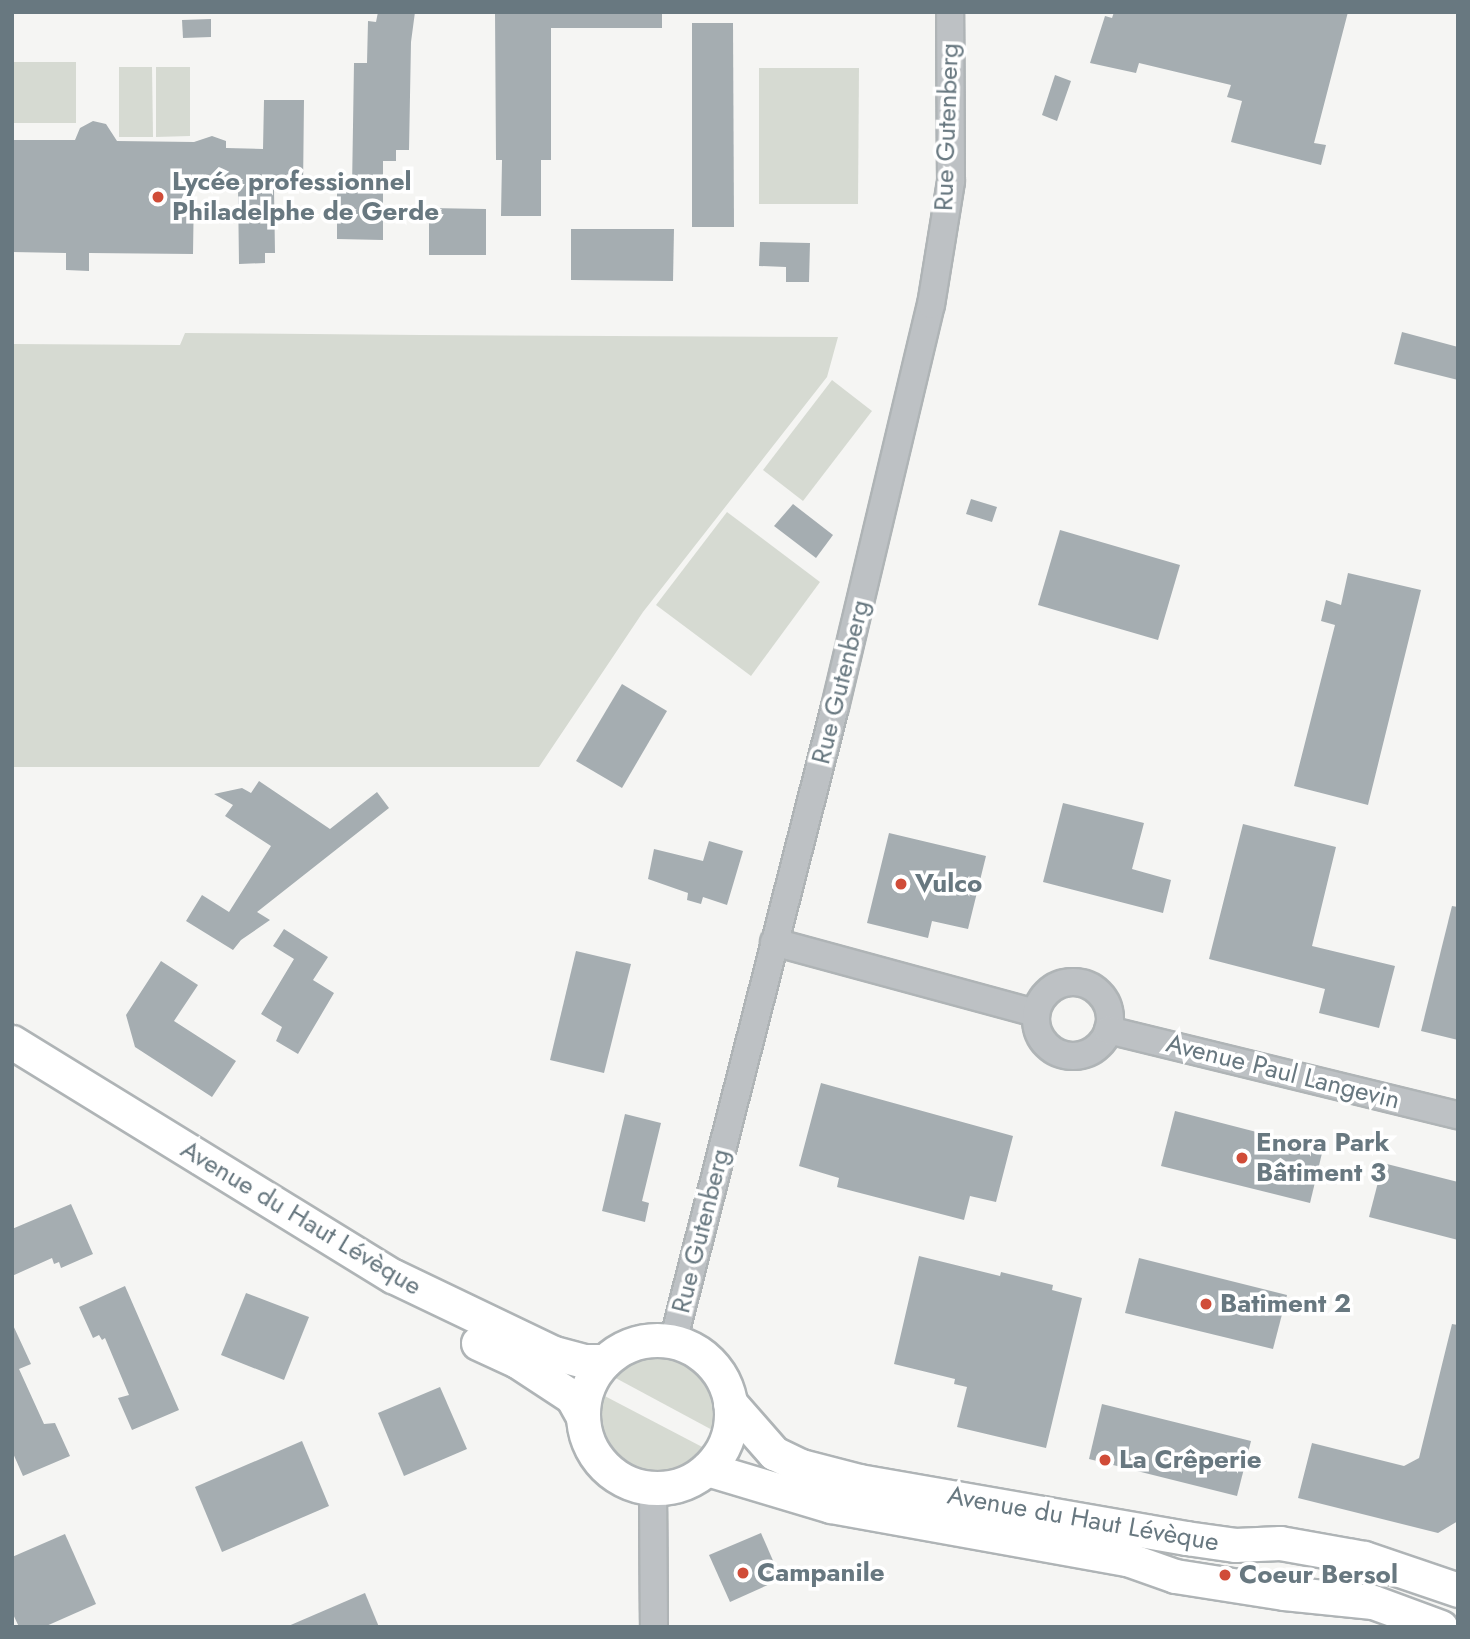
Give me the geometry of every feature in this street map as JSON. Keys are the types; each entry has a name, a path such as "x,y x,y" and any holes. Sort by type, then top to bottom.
{"main road":[{"name":"Avenue du Haut Lévèque","path":"12,1042 393,1276 554,1353 583,1361 605,1362"},
{"name":"Avenue du Haut Lévèque","path":"12,1067 306,1250 441,1325 517,1361 572,1397 582,1415"},
{"path":"649,1340 673,1342 694,1350 711,1364 723,1382 730,1403 730,1424 724,1448 706,1469 682,1484 653,1489 628,1483 607,1469 591,1450 582,1415 589,1383 605,1362 625,1347 649,1340"},
{"name":"Avenue du Haut Lévèque","path":"730,1403 774,1453 801,1466 859,1480 1186,1538 1235,1545 1280,1543 1364,1558 1458,1590"},
{"name":"Avenue du Haut Lévèque","path":"706,1469 831,1506 1127,1559 1175,1576 1284,1593 1373,1602 1441,1627"}],"street":[{"name":"Rue Gutenberg","path":"673,1342 893,472 931,305 951,181 950,12"},
{"path":"774,942 1036,1013"},
{"path":"1081,983 1093,988 1108,1006 1108,1030 1103,1041 1084,1055 1060,1055 1040,1038 1036,1013 1047,992 1057,985 1081,983"},
{"name":"Avenue Paul Langevin","path":"1108,1030 1458,1115"},
{"path":"653,1489 654,1627"}],"shaded area":[{"path":"12,62 76,62 76,123 12,123"},
{"path":"119,67 152,67 153,137 119,137"},
{"path":"156,67 190,67 190,136 156,137"},
{"path":"759,68 859,68 858,204 759,204"},
{"path":"185,333 838,337 827,377 643,612 539,767 12,767 12,344 180,345"},
{"path":"832,380 872,411 803,501 763,470"},
{"path":"727,512 820,582 751,676 656,605"},
{"path":"652,1354 679,1359 702,1373 717,1399 719,1413 716,1432 610,1375 624,1363"},
{"path":"599,1393 708,1450 699,1461 673,1476 647,1477 634,1472 618,1463 601,1440 595,1416"}],"building":[{"path":"378,12 415,12 411,42 409,150 396,150 396,161 383,161 383,240 337,239 337,188 352,188 354,63 367,63 368,21 376,22"},
{"path":"495,12 662,12 662,28 551,28 551,160 541,160 541,216 501,216 502,160 496,160"},
{"path":"1114,12 1348,12 1314,143 1326,145 1321,165 1231,142 1242,101 1227,97 1231,85 1139,63 1136,73 1090,63 1105,16 1112,18"},
{"path":"211,19 211,37 183,38 182,20"},
{"path":"692,23 733,23 734,227 692,227"},
{"path":"1055,75 1071,81 1057,121 1042,115"},
{"path":"264,100 304,100 303,189 274,189 275,253 265,253 265,263 239,264 238,189 194,188 193,254 89,253 89,271 66,270 66,253 12,252 12,140 75,140 80,128 93,121 106,124 117,141 194,142 212,136 226,141 226,148 263,149"},
{"path":"429,208 486,209 486,255 429,255"},
{"path":"571,229 674,229 673,281 571,280"},
{"path":"760,242 810,243 809,282 786,282 786,267 759,266"},
{"path":"1402,332 1458,347 1458,380 1394,364"},
{"path":"971,499 997,507 992,522 966,514"},
{"path":"793,504 833,535 816,558 774,526"},
{"path":"1060,530 1180,565 1158,640 1038,605"},
{"path":"1348,573 1421,590 1368,805 1294,786 1335,625 1321,621 1326,600 1341,605"},
{"path":"622,684 667,711 622,788 576,761"},
{"path":"259,781 330,829 377,792 389,808 257,912 270,920 241,940 233,950 186,921 202,895 229,912 271,846 225,816 233,805 214,794 242,788 251,793"},
{"path":"1063,803 1144,823 1132,869 1171,880 1163,913 1043,882"},
{"path":"1243,824 1336,847 1312,946 1395,966 1379,1028 1319,1013 1325,989 1209,959"},
{"path":"889,833 986,856 968,929 932,921 928,938 867,923"},
{"path":"709,841 743,851 727,905 703,897 701,904 687,900 688,893 648,879 654,849 703,861"},
{"path":"1452,906 1458,907 1458,1040 1421,1031"},
{"path":"284,929 328,957 313,980 334,993 298,1054 276,1041 282,1027 261,1014 294,959 273,946"},
{"path":"576,951 631,964 604,1073 550,1060"},
{"path":"161,961 198,985 174,1021 236,1061 212,1097 135,1047 126,1015"},
{"path":"821,1083 1013,1136 996,1202 970,1196 964,1220 837,1187 839,1178 799,1166"},
{"name":"Enora Park Bâtiment 3","path":"1175,1111 1323,1149 1310,1203 1161,1166"},
{"path":"625,1114 661,1123 642,1201 649,1203 645,1222 602,1211"},
{"path":"1383,1163 1458,1182 1458,1240 1369,1217"},
{"path":"71,1204 93,1254 61,1268 59,1262 54,1264 52,1258 12,1276 12,1229"},
{"path":"919,1256 1000,1276 1001,1272 1053,1285 1052,1290 1082,1298 1046,1448 957,1427 967,1387 954,1384 955,1379 894,1364"},
{"name":"Batiment 2","path":"1139,1258 1287,1295 1273,1349 1125,1313"},
{"path":"125,1286 179,1410 132,1430 118,1398 129,1395 105,1338 102,1340 99,1335 93,1338 79,1307"},
{"path":"246,1293 309,1317 284,1380 221,1355"},
{"path":"12,1323 31,1364 19,1369 44,1424 55,1423 70,1456 23,1476 12,1451"},
{"path":"1452,1324 1458,1325 1458,1521 1438,1533 1298,1498 1312,1443 1404,1466 1419,1458"},
{"path":"440,1387 467,1449 404,1476 378,1413"},
{"path":"1102,1404 1251,1441 1237,1496 1089,1459"},
{"path":"302,1441 329,1506 222,1552 195,1487"},
{"path":"761,1533 781,1579 730,1602 709,1555"},
{"path":"65,1534 96,1604 44,1627 19,1627 12,1612 12,1557"},
{"path":"365,1593 379,1627 286,1627"}],"place":[{"name":"Lycée professionnel Philadelphe de Gerde","path":"158,197"},
{"name":"Vulco","path":"901,884"},
{"name":"Enora Park Bâtiment 3","path":"1242,1158"},
{"name":"Batiment 2","path":"1206,1304"},
{"name":"La Crêperie","path":"1105,1460"},
{"name":"Campanile","path":"743,1573"},
{"name":"Coeur Bersol","path":"1225,1575"}]}
